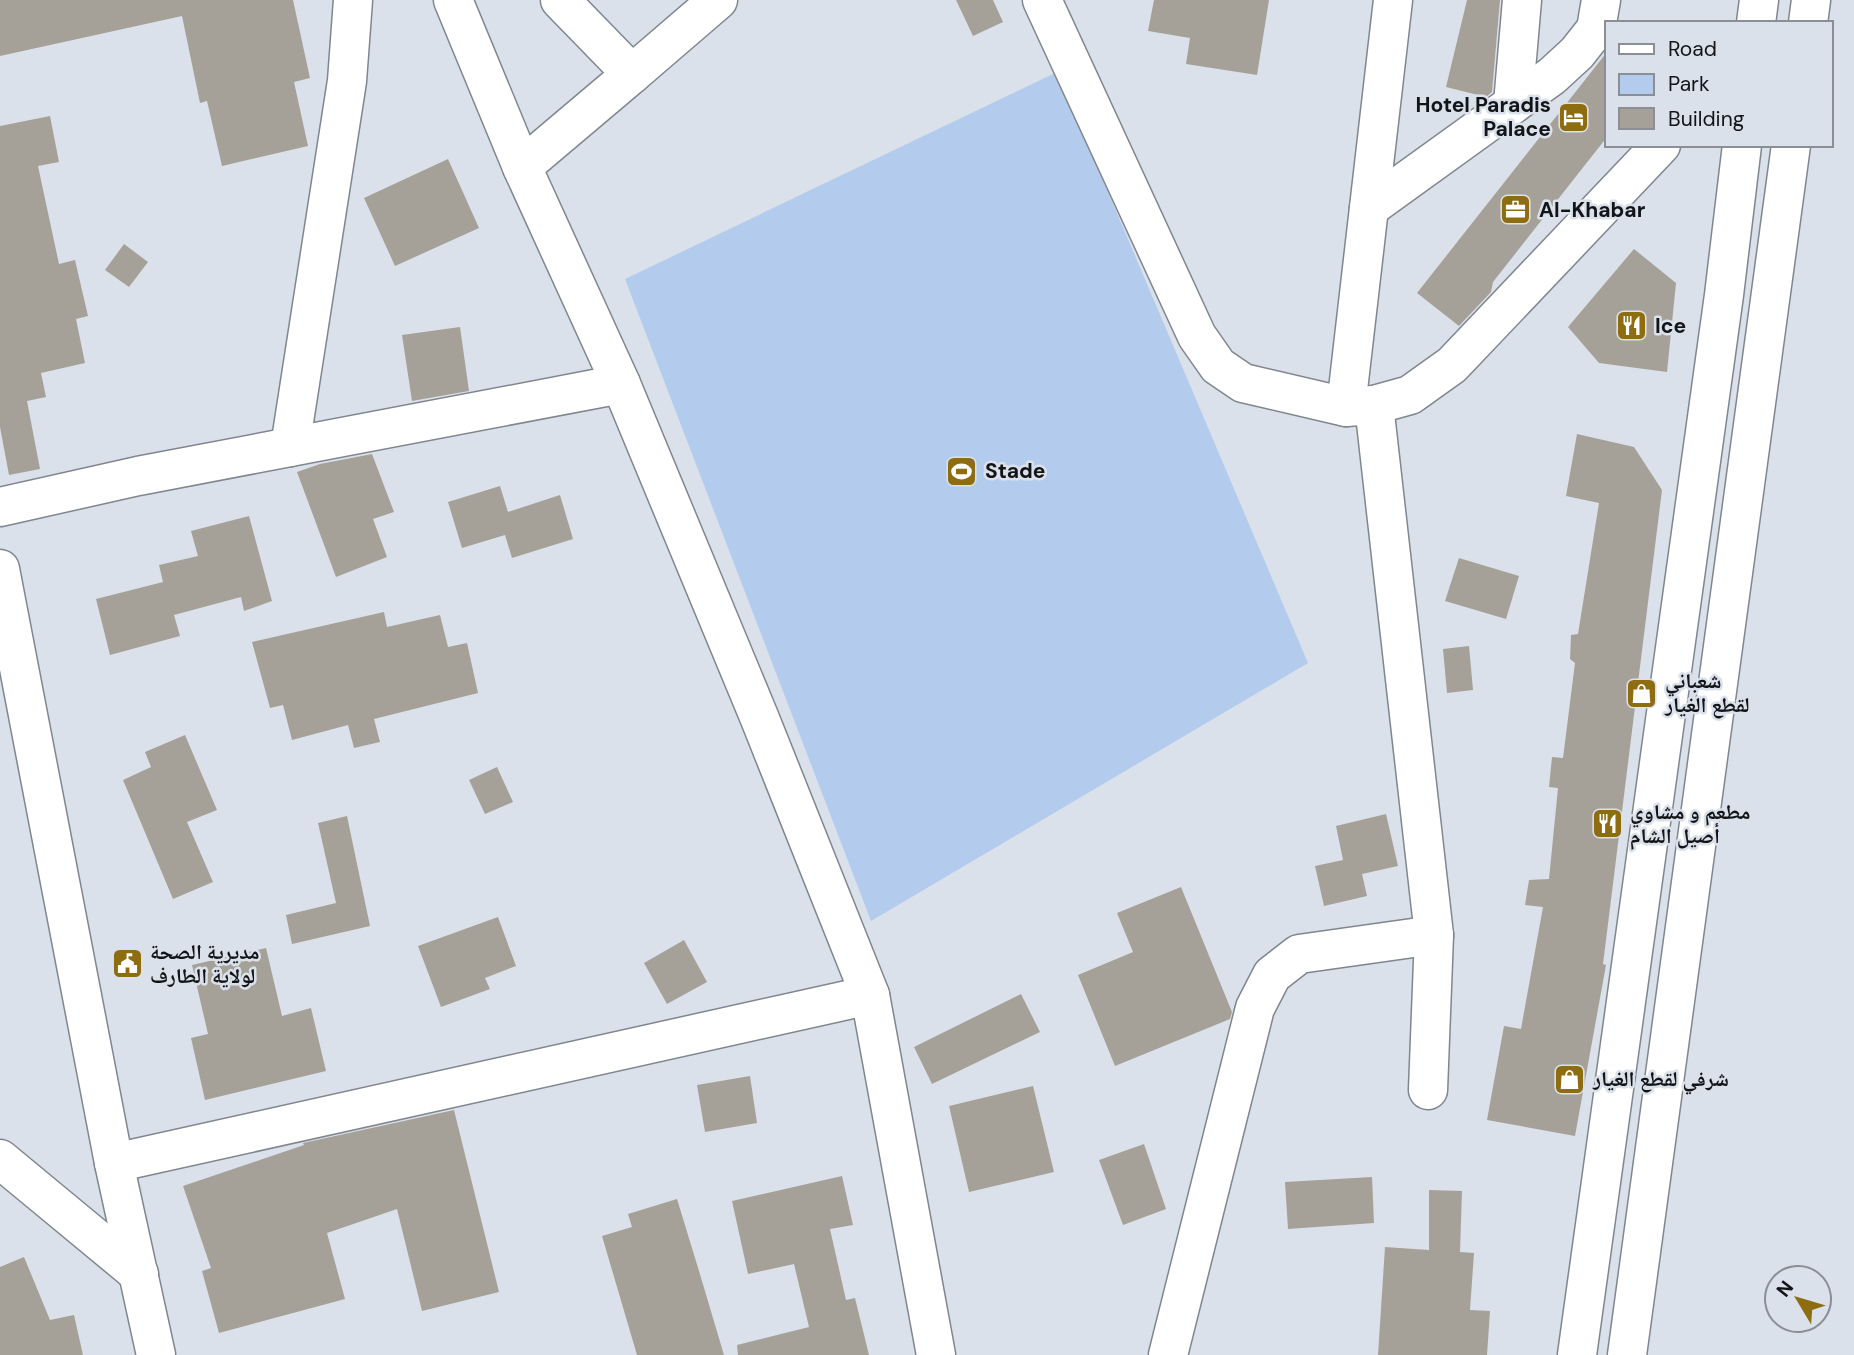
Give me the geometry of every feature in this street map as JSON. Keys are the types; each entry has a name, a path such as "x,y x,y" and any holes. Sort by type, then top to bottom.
{"main road":[{"path":"290,447 347,81 353,0"},
{"path":"453,0 522,167 621,384 760,719 870,995 936,1355"},
{"path":"560,0 632,74"},
{"path":"522,167 718,0"},
{"path":"1393,0 1369,208 1360,406 1434,935 1428,1090"},
{"path":"1513,104 1522,0"},
{"path":"1369,208 1552,76 1577,54 1596,29 1601,0"},
{"path":"1756,21 1759,0"},
{"path":"1808,21 1811,0"},
{"path":"1046,4 1197,336 1218,366 1243,383 1360,406 1410,395 1452,365 1659,147"},
{"path":"1577,1355 1724,295 1742,147"},
{"path":"1627,1355 1791,147"},
{"path":"0,507 138,476 621,384"},
{"path":"0,569 114,1163 156,1355"},
{"path":"1168,1355 1255,1008 1272,975 1299,954 1434,935"},
{"path":"114,1163 870,995"},
{"path":"4,1168 139,1274"}],"green space":[{"name":"Stade","path":"1057,72 1308,663 871,921 625,279"}],"building":[{"path":"0,0 293,0 310,78 294,82 308,146 222,166 207,101 200,103 182,16 0,56"},
{"path":"956,0 993,0 1003,22 973,36"},
{"path":"1154,0 1269,0 1257,75 1186,64 1190,38 1148,31"},
{"path":"1467,0 1500,0 1492,92 1486,97 1446,87"},
{"name":"Al-Khabar","path":"1605,55 1605,140 1493,282 1491,292 1459,326 1417,293"},
{"path":"50,116 59,162 38,166 59,264 75,260 88,316 76,319 85,363 41,373 46,397 27,401 40,469 9,475 0,427 0,126"},
{"path":"448,159 479,228 395,266 364,198"},
{"path":"124,244 148,262 129,287 105,270"},
{"path":"1634,249 1676,283 1667,372 1599,363 1568,327"},
{"path":"460,327 469,391 412,401 402,335"},
{"path":"1577,434 1634,447 1662,490 1603,964 1606,965 1575,1136 1487,1120 1504,1026 1521,1029 1543,907 1525,905 1529,880 1549,879 1558,788 1549,787 1552,757 1563,758 1575,663 1570,659 1571,635 1578,634 1599,503 1566,496"},
{"path":"372,454 394,512 373,519 387,557 336,577 297,472 320,464"},
{"path":"500,486 508,512 560,495 573,539 512,558 505,535 462,548 448,502"},
{"path":"249,516 272,601 244,611 241,597 174,615 180,636 110,655 96,599 163,582 159,565 198,556 191,531"},
{"path":"1459,558 1519,576 1506,619 1445,601"},
{"path":"384,612 387,627 440,615 448,647 467,643 478,693 374,719 380,742 354,748 348,725 292,740 283,705 270,708 252,642"},
{"path":"1469,646 1473,690 1447,693 1443,649"},
{"path":"185,735 217,810 187,822 213,882 173,899 123,780 151,767 145,752"},
{"path":"497,767 513,802 485,814 469,780"},
{"path":"1386,814 1398,866 1362,874 1367,896 1324,906 1315,866 1343,860 1336,826"},
{"path":"347,816 370,926 292,944 286,915 336,903 318,823"},
{"path":"1181,887 1232,1012 1230,1019 1115,1066 1078,975 1133,952 1117,913"},
{"path":"498,917 516,966 485,978 490,989 441,1007 418,946"},
{"path":"684,940 707,982 667,1004 644,963"},
{"path":"266,948 282,1016 311,1008 326,1071 205,1100 191,1038 208,1034 192,965"},
{"path":"1021,994 1040,1032 932,1084 914,1047"},
{"path":"750,1076 757,1123 705,1132 697,1085"},
{"path":"1033,1086 1054,1172 969,1192 949,1106"},
{"path":"454,1110 499,1292 422,1311 397,1209 327,1233 345,1299 219,1333 202,1271 211,1268 183,1186 304,1145 303,1143"},
{"path":"1144,1144 1166,1209 1123,1225 1099,1160"},
{"path":"842,1176 853,1225 830,1229 846,1300 855,1298 869,1355 738,1355 737,1345 809,1327 794,1264 748,1274 732,1201"},
{"path":"1372,1177 1374,1223 1288,1229 1285,1182"},
{"path":"1429,1190 1462,1191 1460,1252 1474,1253 1470,1310 1490,1311 1487,1355 1378,1355 1385,1247 1429,1250"},
{"path":"677,1199 724,1355 637,1355 602,1236 632,1227 628,1214"},
{"path":"24,1257 50,1320 74,1315 83,1355 0,1355 0,1267"}],"place":[{"name":"Hotel Paradis Palace","path":"1574,117"},
{"name":"Al-Khabar","path":"1516,210"},
{"name":"Ice","path":"1632,326"},
{"name":"Stade","path":"962,471"},
{"name":"شعباني لقطع الغيار","path":"1642,693"},
{"name":"مطعم و مشاوي أصيل الشام","path":"1607,824"},
{"name":"مديرية الصحة لولاية الطارف","path":"127,964"},
{"name":"شرفي لقطع الغيار","path":"1570,1079"}]}
